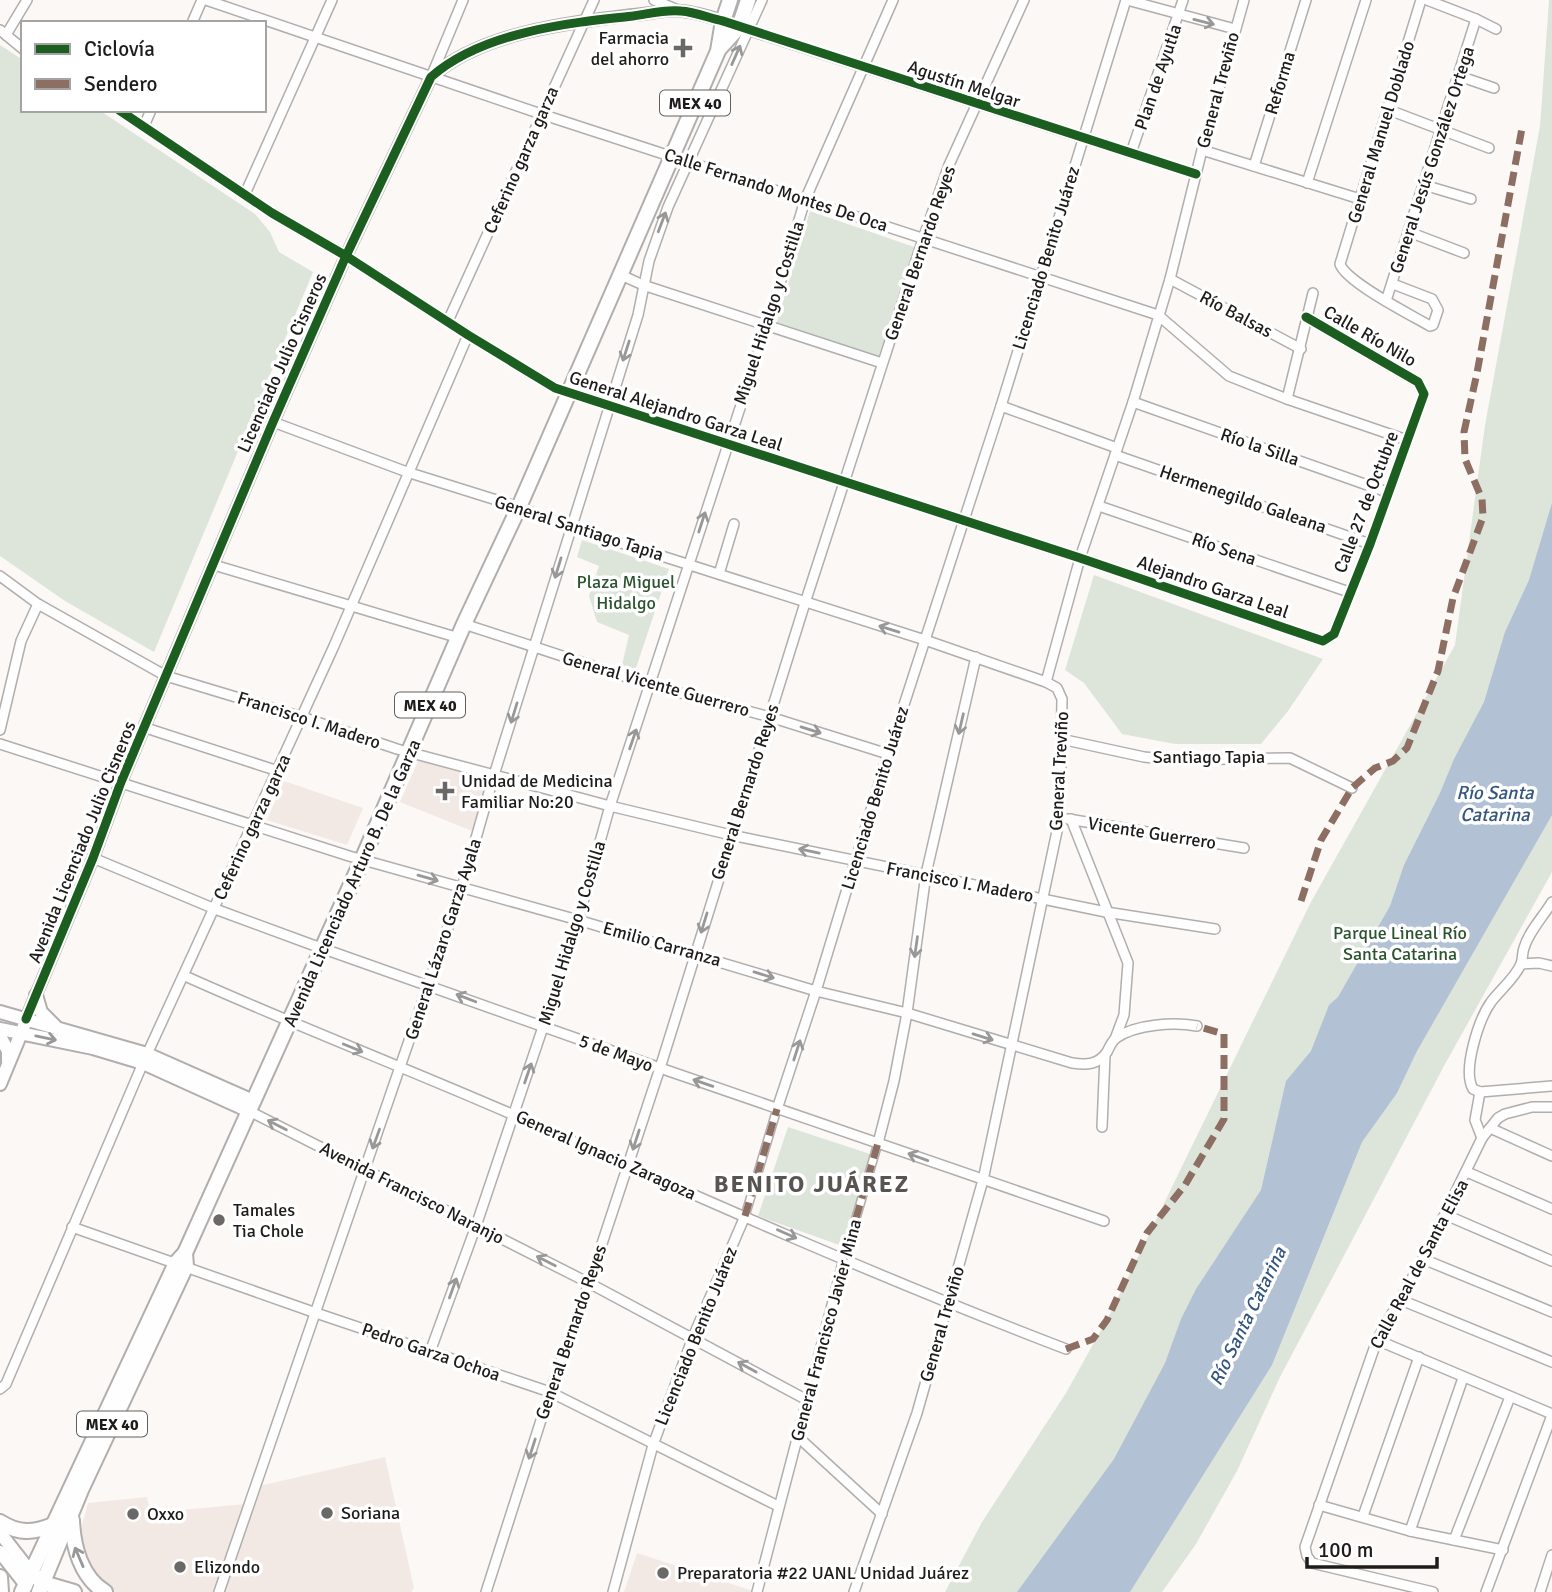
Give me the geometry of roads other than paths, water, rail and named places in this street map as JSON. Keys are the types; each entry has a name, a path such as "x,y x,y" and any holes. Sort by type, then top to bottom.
{"main road":[{"name":"Avenida Licenciado Arturo B. De la Garza","path":"33,1586 72,1513 621,275 718,51 730,0"},
{"name":"Avenida Licenciado Arturo B. De la Garza","path":"718,51 743,29 748,0"},
{"path":"36,995 41,1012 58,1028"},
{"name":"Avenida Francisco Naranjo","path":"0,1012 58,1028 145,1059 251,1106"},
{"name":"Avenida Licenciado Julio Cisneros","path":"0,1084 26,1020"},
{"name":"Avenida Francisco Naranjo","path":"0,1029 145,1059"},
{"path":"0,1036 8,1051 8,1063"},
{"name":"Avenida Licenciado Arturo B. De la Garza","path":"33,1586 54,1525 182,1261"},
{"path":"72,1513 73,1539 78,1556 88,1574 105,1592"},
{"path":"0,1522 26,1532 54,1525"},
{"path":"0,1533 33,1586"},
{"path":"0,1552 33,1586 74,1592"},
{"path":"0,1577 1,1592"}],"street":[{"path":"21,47 3,33 27,0"},
{"path":"192,21 204,0"},
{"name":"Calle Fernando Montes De Oca","path":"204,0 265,21"},
{"path":"245,194 332,0"},
{"path":"430,77 463,0"},
{"name":"Ceferino garza garza","path":"449,321 594,0"},
{"path":"654,0 680,10"},
{"name":"General Lázaro Garza Ayala","path":"219,1592 462,887 494,775 638,315 643,285 656,240 743,29 762,0"},
{"name":"Miguel Hidalgo y Costilla","path":"430,1352 476,1226 578,920 610,806 805,200 893,0"},
{"name":"General Bernardo Reyes","path":"486,1592 550,1392 660,1068 731,835 923,239 949,164 1024,0"},
{"path":"1126,0 1235,29"},
{"name":"Licenciado Benito Juárez","path":"613,1592 653,1445 693,1337 745,1216 888,754 1001,406 1126,0"},
{"name":"Plan de Ayutla","path":"1131,153 1183,0"},
{"name":"General Treviño","path":"854,1592 917,1413 983,1180 1044,899 1060,817 1061,739 1060,692 1046,682 1080,558 1133,402 1170,279 1202,150 1244,0"},
{"name":"Reforma","path":"1254,166 1306,0"},
{"path":"1307,183 1366,0"},
{"name":"General Manuel Doblado","path":"1386,301 1346,275 1340,264 1421,0"},
{"path":"1427,0 1496,29"},
{"name":"Licenciado Julio Cisneros","path":"166,676 346,256 430,77 464,53 501,40 585,21 680,10 723,21"},
{"name":"General Jesús González Ortega","path":"1386,301 1476,19"},
{"name":"Calle Fernando Montes De Oca","path":"266,21 1158,315 1223,372 1287,399 1406,440"},
{"name":"Agustín Melgar","path":"723,21 1196,174"},
{"path":"1459,76 1494,88"},
{"path":"1389,110 1489,148"},
{"name":"General Alejandro Garza Leal","path":"122,112 272,213 346,256 555,388 1080,558"},
{"path":"144,127 150,112"},
{"path":"1202,150 1360,199"},
{"path":"1424,185 1471,199"},
{"path":"1409,232 1464,253"},
{"path":"621,275 766,327 882,363"},
{"name":"Río Balsas","path":"1170,279 1301,349"},
{"path":"1386,301 1430,326 1434,324 1438,310 1432,299 1393,284"},
{"path":"1287,399 1313,293"},
{"name":"Calle Río Nilo","path":"1306,317 1419,382"},
{"name":"Ceferino garza garza","path":"0,1389 6,1384 145,1059 353,605 407,472 468,335"},
{"name":"Calle 27 de Octubre","path":"1334,634 1370,544 1424,394 1419,382"},
{"name":"Río la Silla","path":"1133,402 1387,492"},
{"name":"Hermenegildo Galeana","path":"1001,406 1370,544"},
{"name":"General Santiago Tapia","path":"273,422 407,472 925,640 1046,682"},
{"name":"Río Sena","path":"1099,506 1349,592"},
{"path":"719,574 734,524"},
{"name":"Alejandro Garza Leal","path":"1080,558 1322,641 1334,634"},
{"name":"General Vicente Guerrero","path":"214,565 353,605 534,647 651,685 769,717 888,754"},
{"name":"Francisco I. Madero","path":"0,576 38,604 166,676 410,752 610,806 731,835 1106,912 1215,929"},
{"path":"0,730 21,641 38,604"},
{"name":"General Francisco Javier Mina","path":"757,1592 844,1259 878,1143 907,1013 926,874 976,657"},
{"name":"Avenida Licenciado Julio Cisneros","path":"26,1020 166,676"},
{"path":"146,728 278,771"},
{"name":"Santiago Tapia","path":"1061,739 1130,755 1172,760 1290,758 1352,788"},
{"name":"Emilio Carranza","path":"0,744 362,860 694,953 816,991 907,1013 1011,1046 1086,1065 1105,1055"},
{"name":"Vicente Guerrero","path":"1060,817 1244,848"},
{"path":"1071,819 1128,963 1124,1015 1115,1039 1105,1055 1102,1127"},
{"name":"5 de Mayo","path":"93,858 215,909 543,1027 1104,1221"},
{"path":"1552,902 1531,933 1521,964 1490,1004 1476,1035 1469,1074 1473,1089 1479,1092 1552,1086"},
{"path":"1521,964 1539,963 1552,966"},
{"name":"General Ignacio Zaragoza","path":"185,976 844,1259 1066,1349"},
{"path":"1115,1039 1164,1023 1197,1026"},
{"path":"1479,1092 1475,1120 1482,1138"},
{"name":"Avenida Francisco Naranjo","path":"251,1106 365,1169 693,1337 807,1401"},
{"name":"Calle Real de Santa Elisa","path":"1433,1592 1312,1563 1305,1547 1377,1340 1446,1215 1482,1138 1498,1118 1515,1110 1552,1107"},
{"path":"1490,1128 1552,1156"},
{"path":"1467,1172 1552,1209"},
{"path":"1446,1215 1552,1261"},
{"name":"Pedro Garza Ochoa","path":"72,1227 182,1261 316,1313 550,1392 778,1506"},
{"path":"1423,1259 1552,1312"},
{"path":"1401,1300 1552,1362"},
{"path":"1377,1340 1552,1415 1486,1592"},
{"path":"1363,1517 1419,1357"},
{"path":"1410,1531 1463,1378"},
{"path":"1454,1540 1510,1397"},
{"path":"797,1436 882,1514"},
{"path":"1319,1505 1410,1531 1503,1550"},
{"path":"1540,1592 1552,1555"}],"water":[{"name":"Río Santa Catarina","path":"1552,503 1552,815 1417,1051 1397,1093 1362,1142 1272,1365 1130,1592 1017,1592 1114,1459 1165,1363 1181,1319 1196,1289 1261,1190 1286,1081 1311,1051 1329,1005 1338,997 1390,906 1404,865 1484,702 1505,632 1529,580"}],"place":[{"name":"Farmacia del ahorro","path":"683,48"},
{"name":"Unidad de Medicina Familiar No:20","path":"445,791"},
{"name":"Tamales Tia Chole","path":"219,1220"},
{"name":"Soriana","path":"327,1513"},
{"name":"Oxxo","path":"133,1514"},
{"name":"Elizondo","path":"180,1567"},
{"name":"Preparatoria #22 UANL Unidad Juárez","path":"663,1573"}],"district":[{"name":"BENITO JUÁREZ","path":"812,1184"}],"park label":[{"name":"Plaza Miguel Hidalgo","path":"626,592"},
{"name":"Parque Lineal Río Santa Catarina","path":"1400,943"}]}
